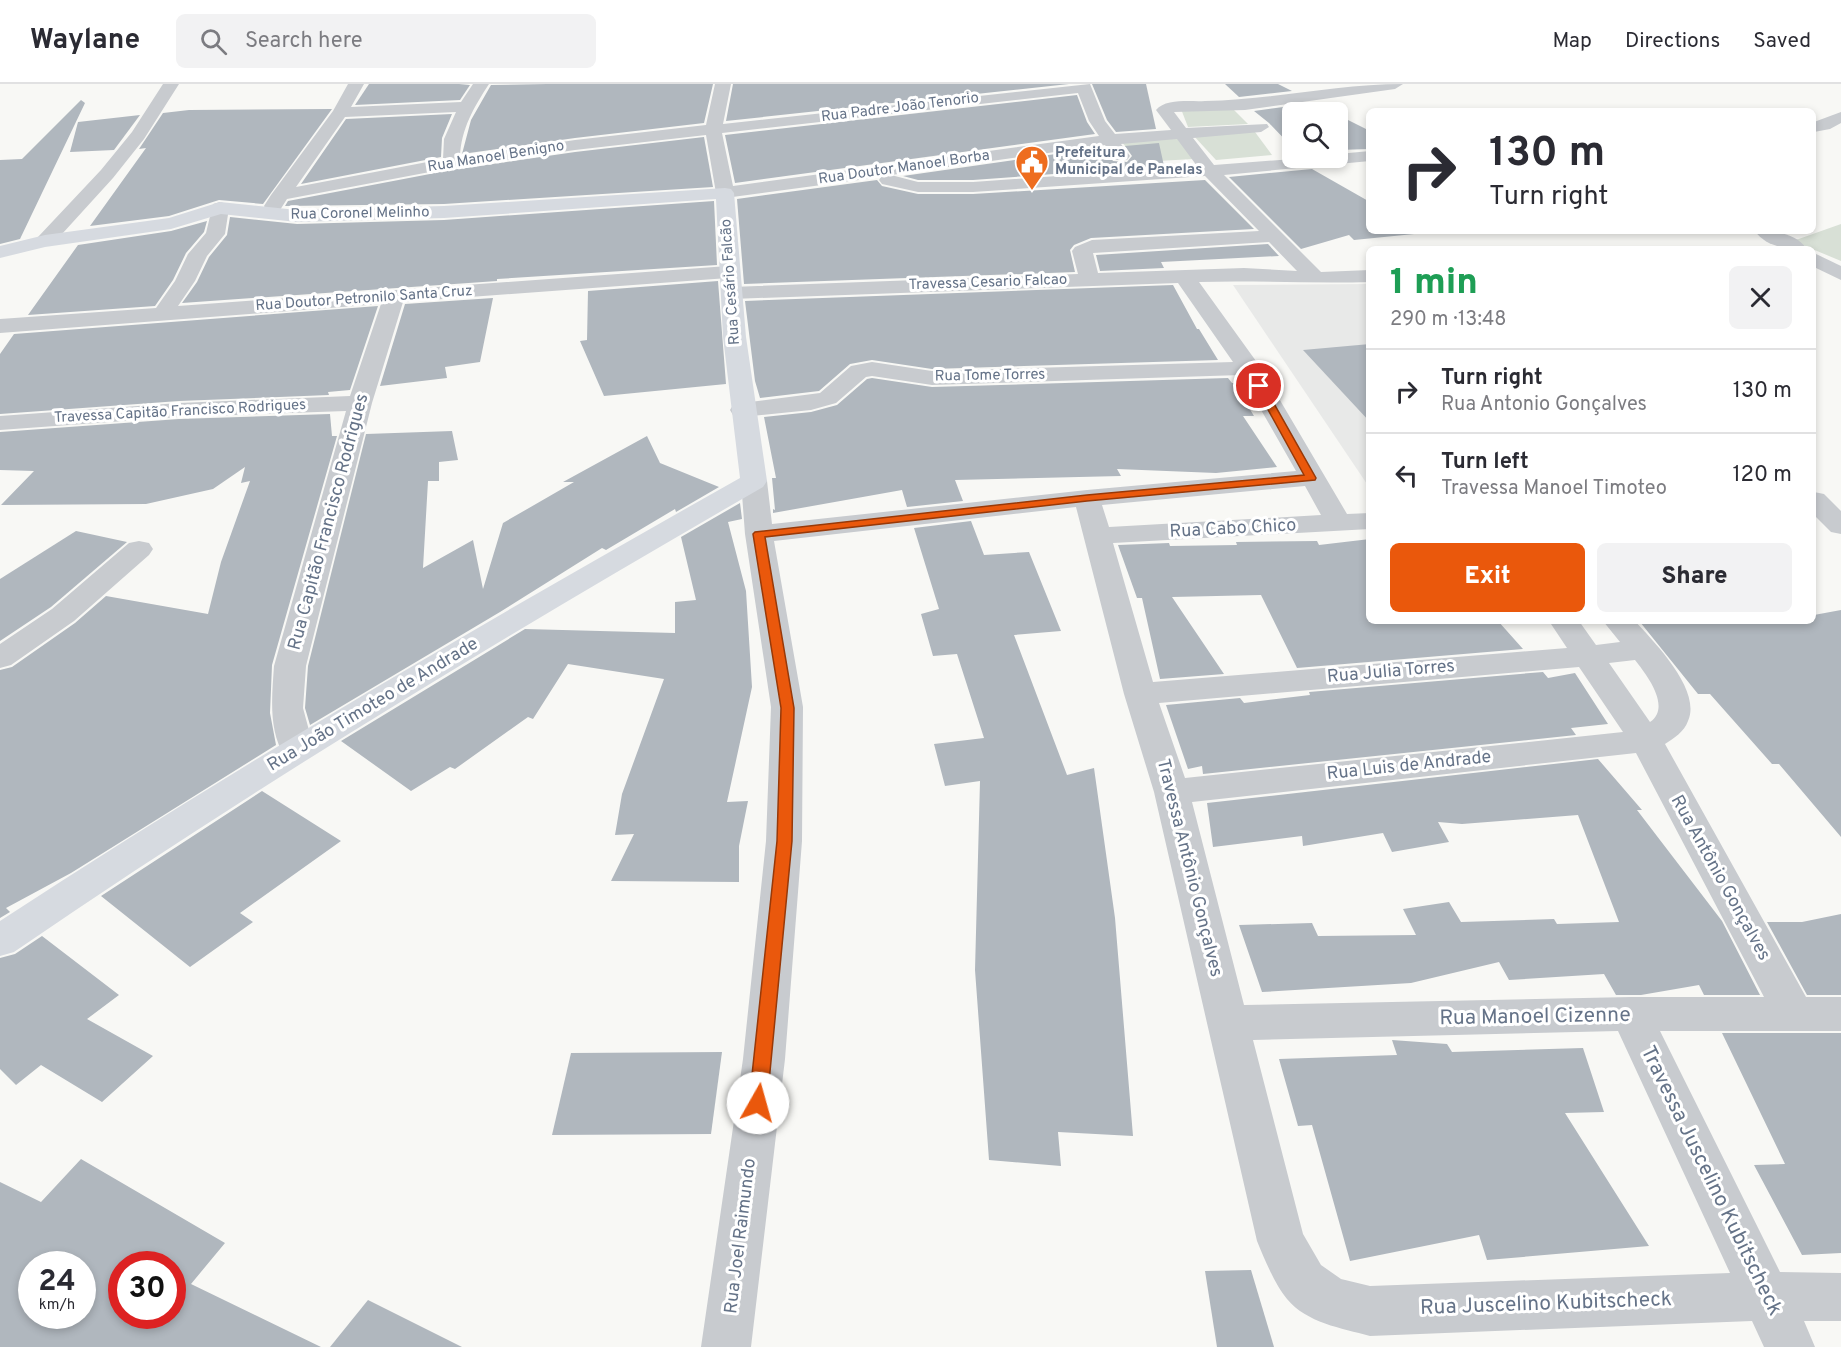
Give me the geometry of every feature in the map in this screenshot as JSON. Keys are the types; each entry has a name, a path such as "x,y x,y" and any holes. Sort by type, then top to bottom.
{"main road":[{"name":"Rua Coronel Melinho","path":"0,252 45,241 171,223 220,208 297,216 444,212 725,193"},
{"name":"Rua Cesário Falcão","path":"725,193 730,282 742,410 754,481"},
{"name":"Rua João Timoteo de Andrade","path":"0,941 211,802 297,749 754,481"}],"street":[{"path":"45,241 125,151 171,84"},
{"path":"268,213 340,112 356,84"},
{"path":"451,164 452,139 466,107 481,84"},
{"name":"Rua Cesário Falcão","path":"723,84 713,131 725,193"},
{"path":"1304,84 1321,96"},
{"path":"1309,270 1210,171 1164,110 1174,107 1245,105 1395,84"},
{"path":"968,86 1003,96"},
{"path":"1083,86 1097,121 1108,140 1135,174"},
{"name":"Rua Padre João Tenorio","path":"713,131 1003,96 1047,87 1083,86"},
{"path":"1245,105 1282,157"},
{"path":"340,112 466,107"},
{"name":"Rua Manoel Benigno","path":"280,195 451,164 575,145 713,131"},
{"name":"Rua Doutor Manoel Borba","path":"725,193 1108,140 1182,135 1268,136"},
{"path":"1348,159 1366,157"},
{"path":"1348,165 1366,164"},
{"path":"866,173 888,181 939,188 1135,174 1282,167"},
{"path":"163,313 185,281 198,254 215,234 220,208"},
{"path":"1770,234 1792,246"},
{"path":"1089,279 1082,251 1092,246 1275,236"},
{"path":"1816,260 1840,276"},
{"name":"Travessa Cesario Falcao","path":"730,282 1089,279 1244,274 1309,270 1366,261"},
{"name":"Travessa Cesario Falcao","path":"1309,270 1366,276"},
{"path":"1816,271 1840,276"},
{"path":"1184,276 1249,368 1339,523"},
{"path":"1816,282 1840,276"},
{"name":"Rua Doutor Petronilo Santa Cruz","path":"0,326 394,297 730,282"},
{"name":"Rua Capitão Francisco Rodrigues","path":"297,749 287,708 290,666 360,403 394,297"},
{"name":"Rua Tome Torres","path":"742,410 811,403 828,398 859,371 872,369 932,378 1249,368"},
{"name":"Travessa Capitão Francisco Rodrigues","path":"0,423 179,410 360,403"},
{"path":"759,534 1087,498 1311,478"},
{"name":"Rua Joel Raimundo","path":"726,1347 764,1059 784,841 787,708 759,534 754,481"},
{"name":"Travessa Antônio Gonçalves","path":"1087,498 1140,694 1172,792 1281,1241"},
{"path":"1816,502 1841,526"},
{"name":"Rua Cabo Chico","path":"1096,536 1366,521"},
{"path":"0,658 63,615 139,549"},
{"name":"Rua Antônio Gonçalves","path":"1566,624 1646,741 1795,1015"},
{"path":"1621,624 1666,681 1677,705 1672,722 1646,741"},
{"name":"Rua Julia Torres","path":"1140,694 1588,656 1642,649"},
{"name":"Rua Luis de Andrade","path":"1172,792 1646,741"},
{"name":"Rua Manoel Cizenne","path":"1228,1023 1631,1014 1841,1014"},
{"name":"Travessa Juscelino Kubitscheck","path":"1631,1014 1790,1347"},
{"name":"Rua Juscelino Kubitscheck","path":"1281,1241 1304,1282 1329,1301 1370,1311 1767,1296 1841,1297"}],"shaded area":[{"path":"1231,107 1248,124 1188,127 1181,109"},
{"path":"1255,132 1272,155 1216,160 1193,135"},
{"path":"1176,137 1194,159 1139,162 1120,140"},
{"path":"1841,224 1841,261 1816,251 1816,246 1805,246 1793,241"},
{"path":"1366,284 1366,483 1233,285"}],"building":[{"path":"369,84 470,85 460,100 355,105"},
{"path":"713,84 704,123 462,154 471,120 491,85"},
{"path":"733,84 1069,84 726,121"},
{"path":"1092,84 1146,84 1156,129 1116,132 1107,120"},
{"path":"1225,84 1278,84 1292,91 1239,97"},
{"path":"1077,95 1087,122 1095,134 735,183 725,135"},
{"path":"81,100 85,103 20,239 0,244 0,160 22,159"},
{"path":"1282,107 1282,137 1269,123 1254,111"},
{"path":"332,109 263,204 219,200 169,216 90,226 146,148 139,149 163,113 189,110"},
{"path":"452,114 442,138 441,157 301,184 346,119"},
{"path":"140,115 114,150 70,152 78,122"},
{"path":"1348,120 1366,129 1366,149 1348,150"},
{"path":"704,137 713,187 444,204 285,206 288,201 451,170 575,152"},
{"path":"1159,143 1164,166 973,180 918,180 903,176 1104,147 1113,161 1127,162 1132,156 1125,146"},
{"path":"1312,169 1366,200 1366,234 1414,234 1354,240 1349,235 1301,249 1229,177"},
{"path":"877,180 882,186 918,194 973,194 1205,180 1254,229 1091,238 1074,245 1070,250 1075,272 744,284 737,199"},
{"path":"714,201 717,265 182,303 197,282 209,257 227,235 230,217 297,224 444,220"},
{"path":"207,221 204,232 186,253 173,280 155,306 28,315 78,245 171,231"},
{"path":"1268,244 1279,256 1161,262 1164,268 1100,271 1096,255"},
{"path":"718,281 726,384 604,396 580,341 587,340 588,291"},
{"path":"1173,285 1197,329 1218,360 932,369 872,360 850,364 819,391 760,398 755,381 745,301"},
{"path":"493,298 480,362 445,367 447,378 380,386 405,304"},
{"path":"378,306 350,390 328,392 329,395 179,401 0,414 0,354 14,334"},
{"path":"1366,344 1366,418 1303,350"},
{"path":"1228,378 1234,383 1254,416 1243,416 1277,467 1216,473 1117,469 1121,476 955,480 963,501 907,507 902,490 773,513 773,509 775,510 772,478 776,478 764,417 811,412 837,405 867,379 932,387"},
{"path":"330,414 332,436 337,436 272,665 270,713 276,745 71,873 6,908 10,912 0,918 0,670 12,667 75,623 106,596 208,614 221,562 250,481 241,483 245,467 213,489 146,504 1,505 34,471 0,470 0,432 179,419"},
{"path":"452,431 458,460 439,462 439,481 428,481 423,568 473,540 483,589 503,523 574,482 563,482 647,436 660,463 719,487 676,512 675,509 606,550 602,548 500,612 310,725 305,708 308,666 366,434"},
{"path":"740,503 742,519 728,522 746,591 752,687 727,802 748,801 739,846 739,882 611,881 634,834 615,835 622,794 664,679 568,664 533,719 528,717 455,769 450,767 411,791 341,741 525,629 675,633 675,602 696,600 681,537"},
{"path":"971,521 984,555 1029,552 1061,631 1014,635 1067,775 1094,768 1115,918 1133,1136 1058,1132 1061,1166 989,1160 975,970 980,781 945,786 934,744 984,738 957,654 933,656 921,614 939,609 914,528"},
{"path":"76,531 127,542 51,607 0,641 0,579"},
{"path":"1366,539 1366,624 1501,624 1523,649 1297,668 1261,595 1172,597 1224,674 1160,679 1142,598 1137,598 1118,545 1169,543 1170,546 1237,545 1236,542 1317,541 1319,545"},
{"path":"1841,610 1841,837 1779,764 1772,764 1710,694 1698,694 1642,624 1816,624 1816,615"},
{"path":"1543,672 1548,678 1575,673 1608,724 1571,728 1576,735 1203,774 1202,766 1188,769 1166,705 1240,698 1244,703 1310,695 1309,692"},
{"path":"1598,759 1642,810 1637,810 1722,921 1760,995 1704,995 1699,985 1641,995 1616,995 1604,974 1509,980 1499,962 1411,983 1262,992 1239,925 1312,923 1318,936 1416,935 1403,909 1449,902 1461,922 1554,919 1557,924 1619,922 1578,815 1462,824 1438,822 1449,842 1392,852 1383,833 1303,846 1302,836 1213,847 1207,803"},
{"path":"262,791 341,841 240,913 253,922 190,967 101,896"},
{"path":"1841,914 1841,995 1807,995 1767,922 1802,922"},
{"path":"42,936 119,995 87,1019 153,1056 102,1102 41,1065 16,1085 0,1069 0,958 15,954"},
{"path":"1722,1033 1841,1033 1841,1253 1802,1255 1754,1165 1785,1164"},
{"path":"1392,1040 1447,1044 1452,1052 1583,1048 1604,1112 1565,1113 1649,1246 1487,1260 1479,1235 1350,1261 1312,1125 1298,1126 1279,1059 1397,1055"},
{"path":"722,1052 711,1134 552,1135 571,1053"},
{"path":"81,1159 225,1243 191,1284 321,1347 0,1347 0,1182 41,1202"},
{"path":"1251,1270 1274,1347 1217,1347 1205,1271"},
{"path":"368,1300 462,1347 330,1347"}],"place":[{"name":"Prefeitura Municipal de Panelas","path":"1032,191"}],"route":[{"path":"758,1103 784,841 787,708 759,534 1087,498 1311,478 1259,386"}]}
